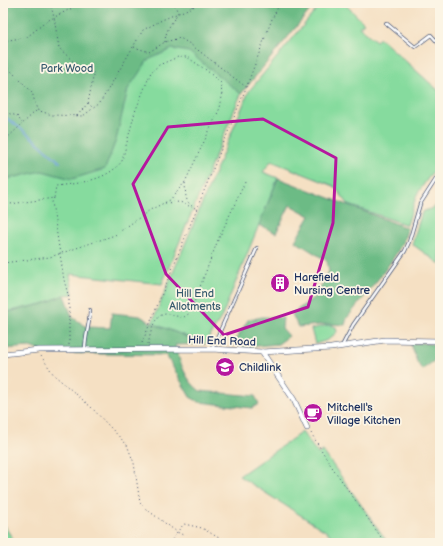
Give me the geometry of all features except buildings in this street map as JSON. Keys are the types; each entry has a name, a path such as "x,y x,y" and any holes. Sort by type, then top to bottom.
{"street":[{"name":"Hill End Road","path":"3,354 39,350 212,349 262,352 342,346 385,340 440,341"},
{"path":"262,352 294,400 307,428"}],"lane":[{"path":"386,23 415,47 431,35 440,45"},
{"path":"342,346 353,325 405,251 420,204 440,173"},
{"path":"212,349 257,248"},
{"path":"85,350 85,338 90,318 90,310"}],"path":[{"path":"50,3 59,48 77,65 94,73 88,102 77,116"},
{"path":"3,41 27,37 47,20 74,7 78,3"},
{"path":"174,3 178,13"},
{"path":"192,7 193,3"},
{"path":"37,110 52,115 83,116 100,103 143,30 202,3"},
{"path":"139,350 197,210 272,19 280,3"},
{"path":"164,42 169,26 178,13"},
{"path":"134,46 149,52 164,42 180,38 190,44 246,88"},
{"path":"3,263 50,257 60,254 115,235 150,210 170,200 185,182 220,108 222,97 221,83 206,70 187,57 178,57 159,65 151,72 135,112 122,161 117,167 108,174 82,183 56,186 52,202 60,254 64,280 69,298 69,350"},
{"path":"3,63 32,92 37,110"},
{"path":"88,102 93,108"},
{"path":"3,110 4,112 17,116 23,123"},
{"path":"3,142 37,110"},
{"path":"146,350 156,318 161,315 168,314 184,317 190,313 218,240 246,180"},
{"path":"185,182 186,201 190,206"},
{"path":"3,205 54,198"},
{"path":"164,203 180,202 197,210"},
{"path":"39,350 42,359 54,375 91,407 126,445 134,463 140,503 146,510 184,536"},
{"path":"307,428 385,543"},
{"path":"170,543 184,524 202,528 219,538 230,539 238,543"},
{"path":"254,543 256,540 261,543"}],"highlighted area":[{"path":"263,119 336,158 333,223 308,307 224,335 166,274 133,184 168,127"}],"green space":[{"path":"3,3 275,3 241,94 162,284 70,274 73,294 64,295 43,304 3,313 3,136 7,132 3,128"},
{"name":"Park Wood","path":"3,3 316,3 241,94 189,52 172,49 148,60 128,89 116,140 105,169 72,179 42,171 3,180 3,136 7,132 3,128"},
{"name":"Hill End Allotments","path":"322,3 344,3 364,23 359,27 376,41 380,38 440,92 440,97 437,101 440,104 440,161 417,194 407,225 349,205 334,186 271,161 263,172 278,178 222,316 205,344 152,323 249,91"},
{"path":"278,178 407,228 405,237 392,261 347,318 345,325 329,324 298,327 292,314 317,295 329,271 327,261 295,241 310,216 290,205 276,233 259,225"},
{"path":"440,200 440,264 412,244 422,212 435,207"},
{"path":"64,295 72,317 87,327 110,328 112,313 140,316 152,323 205,344 175,345 190,382 200,391 255,396 259,404 252,408 199,402 190,397 166,355 47,353 30,347 3,349 3,313 43,304"},
{"path":"262,317 283,318 282,328 289,336 278,344 246,347 233,344 248,320"},
{"path":"329,325 336,327 337,332 328,340 315,344 311,329"},
{"path":"421,343 440,345 440,356 422,370 417,362 411,344"},
{"path":"302,432 318,454 323,451 388,543 324,543 330,534 239,476"},
{"path":"3,524 13,539 9,543 3,543"}],"waterway":[{"path":"3,115 60,162"}],"place":[{"name":"Harefield Nursing Centre","path":"280,283"},
{"name":"Childlink","path":"225,367"},
{"name":"Mitchell's Village Kitchen","path":"313,413"}]}
